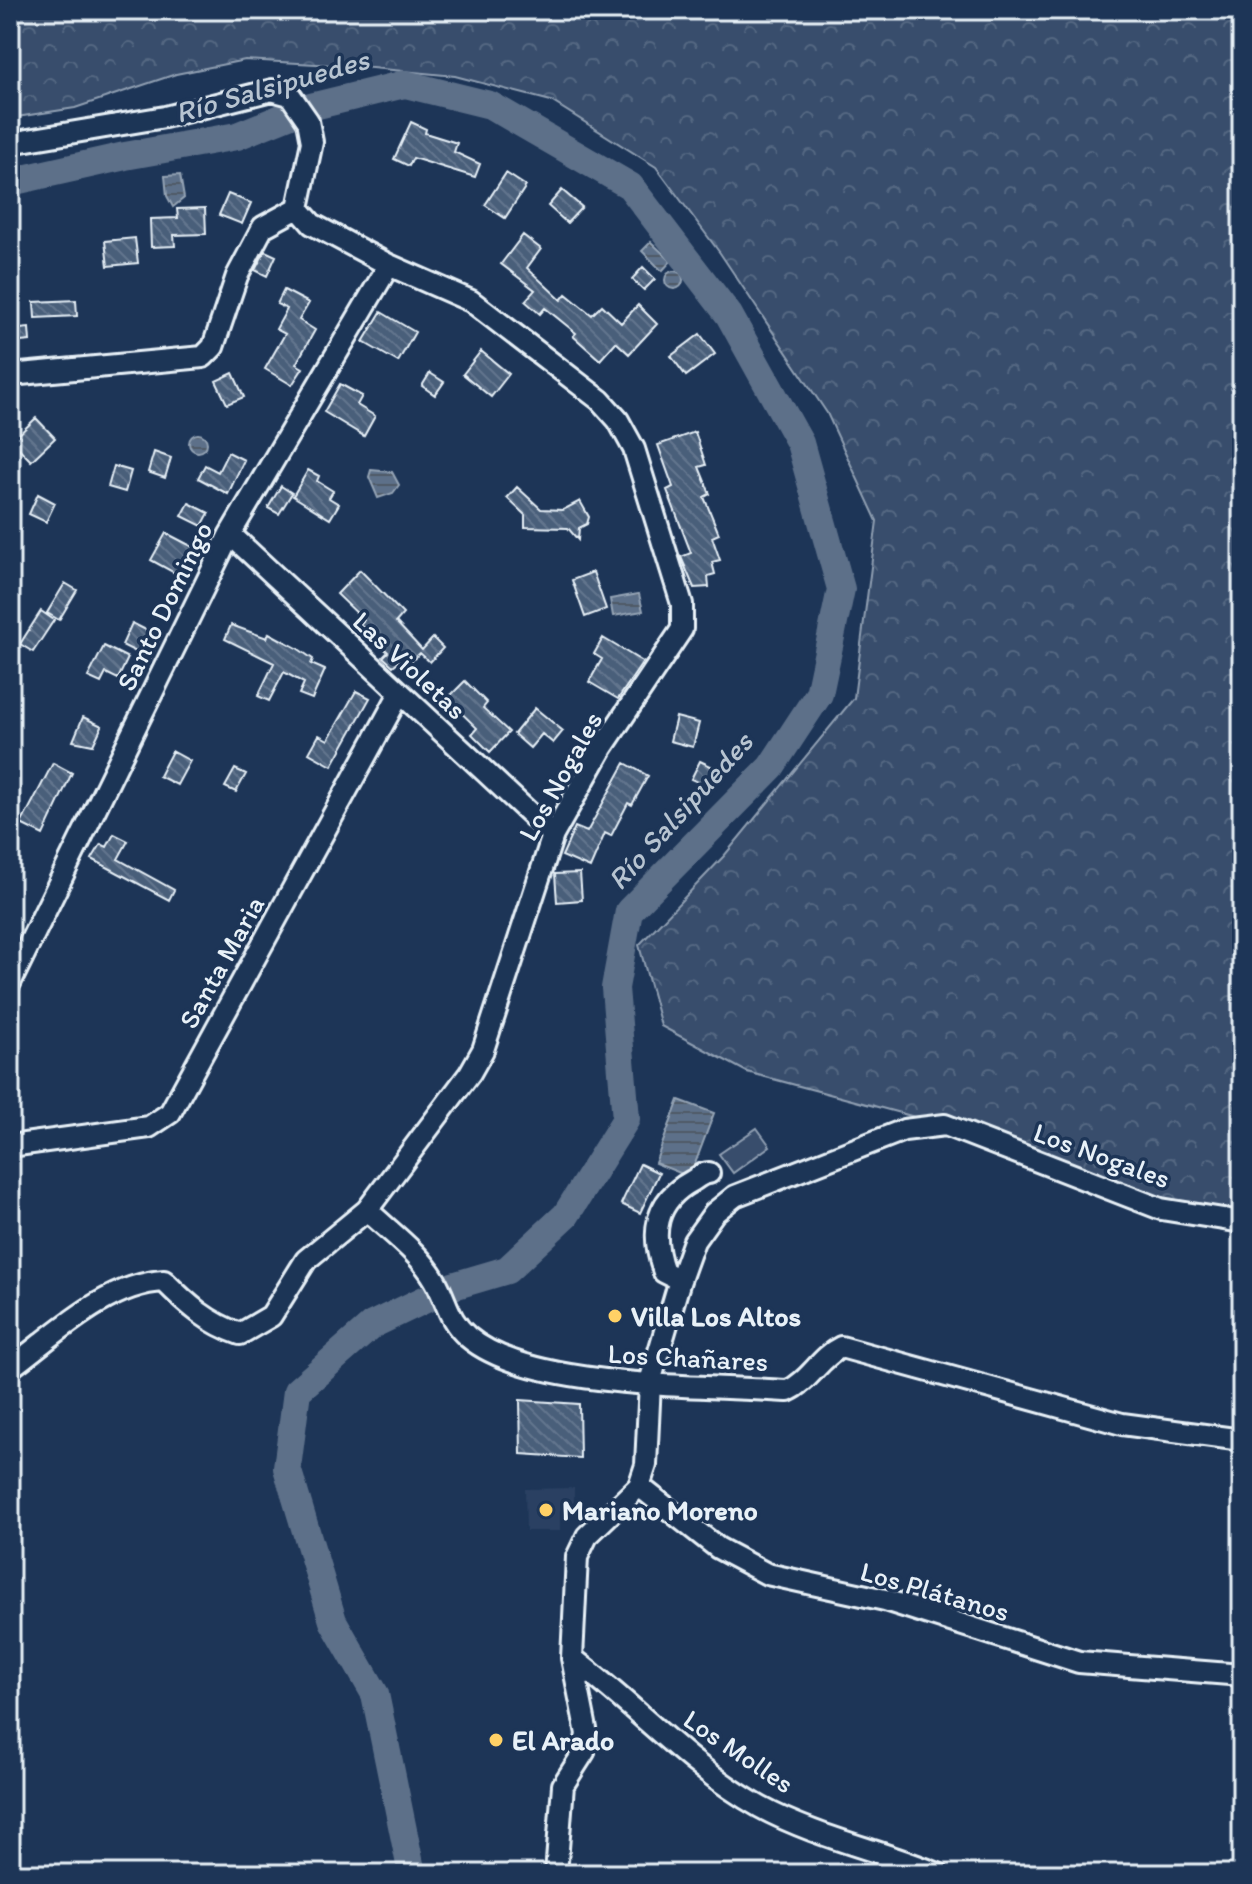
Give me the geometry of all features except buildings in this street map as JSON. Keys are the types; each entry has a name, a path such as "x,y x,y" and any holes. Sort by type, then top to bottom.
{"street":[{"path":"10,143 165,117 272,90 290,95 308,121 312,142 298,208 263,227 237,276 213,347 203,357 10,375"},
{"name":"Los Nogales","path":"10,1368 94,1306 146,1282 164,1281 197,1313 218,1327 240,1334 271,1316 306,1260 367,1210 470,1073 483,1050 553,835 602,748 682,629 682,604 661,527 634,449 618,420 600,400 471,301 389,265 312,224 298,208"},
{"name":"Santo Domingo","path":"10,983 230,534 389,265"},
{"name":"Las Violetas","path":"230,534 553,835"},
{"name":"Santa Maria","path":"10,1146 149,1127 170,1113 400,693"},
{"name":"Los Nogales","path":"639,1486 646,1465 650,1382 680,1280 694,1241 714,1213 735,1196 904,1130 945,1125 1161,1209 1242,1222"},
{"path":"680,1280 664,1272 658,1256 661,1211 668,1197 682,1185 709,1173"},
{"name":"Los Chañares","path":"367,1210 415,1254 435,1280 451,1320 469,1339 498,1355 574,1378 788,1391 798,1387 831,1352 841,1347 1122,1424 1242,1440"},
{"path":"556,1874 563,1785 584,1752 587,1734 572,1658 577,1557 587,1536 639,1486"},
{"name":"Los Plátanos","path":"639,1486 718,1548 767,1574 885,1600 1079,1662 1242,1675"},
{"name":"Los Molles","path":"572,1658 619,1693 677,1745 760,1807 938,1874"}],"shaded area":[{"path":"180,175 184,198 173,207 167,196 165,176"},
{"path":"651,242 671,261 662,271 642,251"},
{"path":"670,271 678,271 683,280 681,287 670,289 665,284 665,276"},
{"path":"194,434 202,434 207,443 205,450 194,452 189,447 189,439"},
{"path":"371,470 392,472 399,485 393,493 378,498 369,477"},
{"path":"639,594 643,611 613,616 610,599"},
{"path":"679,1100 714,1113 690,1177 655,1163"},
{"name":"Mariano Moreno","path":"574,1488 574,1509 560,1510 560,1531 526,1531 525,1489"}],"green space":[{"path":"10,10 1242,10 1242,1222 1227,1222 945,1125 747,1072 661,1026 639,945 724,856 854,698 877,521 827,413 720,253 656,167 551,101 455,76 351,66 245,60 176,74 75,108 10,118"},
{"path":"757,1128 770,1146 733,1173 719,1154"}],"waterway":[{"name":"Río Salsipuedes","path":"10,182 125,156 237,136 306,108 405,84 490,105 630,186 729,315 800,443 841,589 819,694 771,767 629,911 615,988 626,1119 566,1215 507,1270 453,1286 372,1325 297,1391 287,1468 333,1621 375,1694 412,1874"}],"place":[{"name":"Villa Los Altos","path":"615,1316"},
{"name":"Mariano Moreno","path":"546,1510"},
{"name":"El Arado","path":"496,1740"}]}
